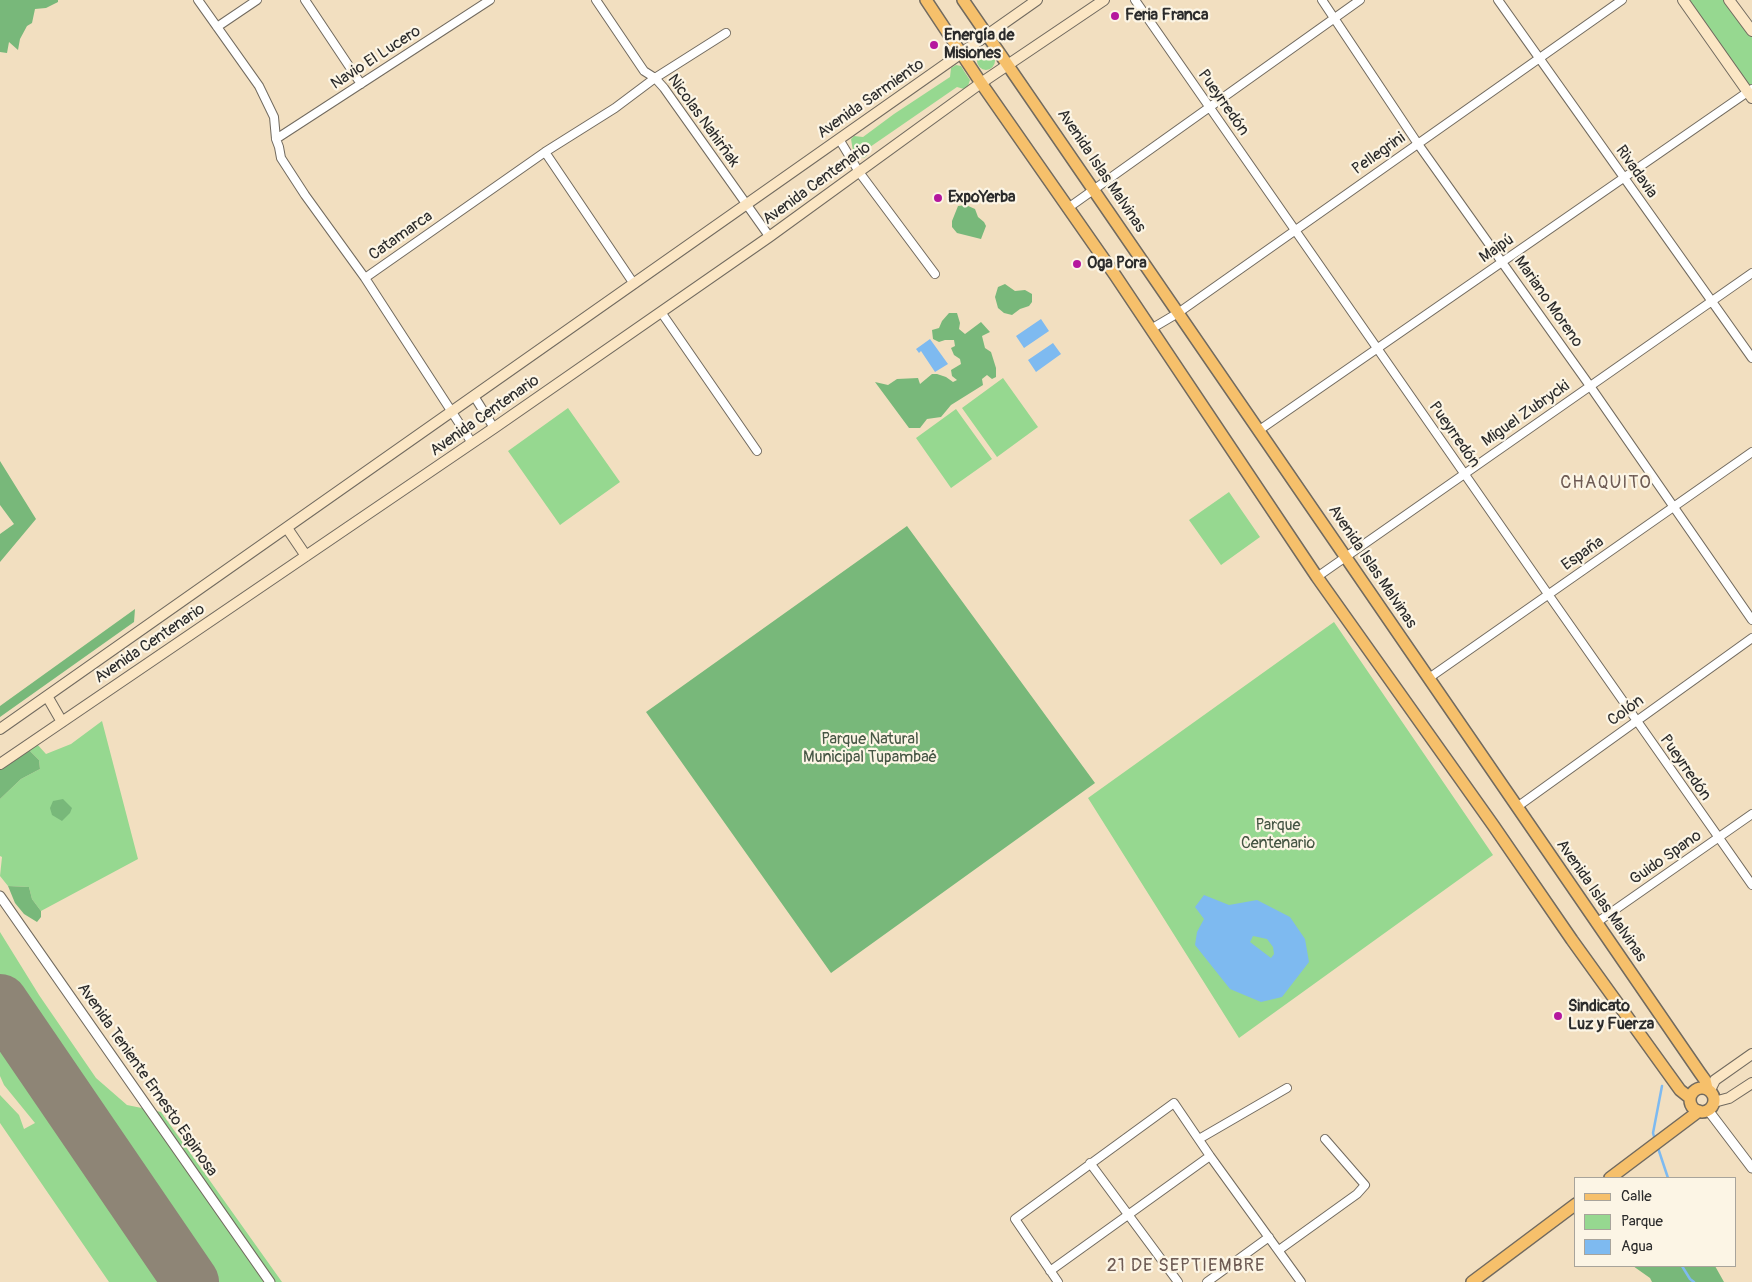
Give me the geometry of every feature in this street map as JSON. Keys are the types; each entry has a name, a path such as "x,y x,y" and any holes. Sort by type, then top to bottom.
{"main road":[{"path":"926,0 981,83 1152,329 1317,577 1572,940 1680,1090 1701,1105"},
{"name":"Avenida Islas Malvinas","path":"963,0 1700,1073 1714,1096 1701,1105"},
{"name":"Avenida Sarmiento","path":"747,205 1037,0"},
{"path":"981,83 1104,0"},
{"path":"1683,0 1751,93"},
{"path":"1729,0 1752,31"},
{"name":"Avenida Centenario","path":"0,764 494,428 770,236 981,83"},
{"name":"Avenida Centenario","path":"0,729 747,205"},
{"path":"287,528 306,556"},
{"path":"47,696 62,722"},
{"path":"1701,1105 1692,1093 1696,1089 1709,1089 1715,1080 1752,1054"},
{"path":"1611,1177 1687,1120 1701,1105 1729,1098 1752,1083"},
{"path":"1472,1282 1574,1206"}],"street":[{"name":"Catamarca","path":"198,0 259,86 274,117 276,139 285,165 365,278 545,152 615,108 656,78 726,33"},
{"path":"217,27 257,0"},
{"path":"304,0 361,84"},
{"name":"Navio El Lucero","path":"276,139 490,0"},
{"name":"Nicolas Nahirñak","path":"596,0 644,71 656,78 664,88 770,236"},
{"name":"Pueyrredón","path":"1135,0 1718,839 1752,885"},
{"name":"Mariano Moreno","path":"1322,0 1418,144 1590,386 1752,620"},
{"path":"1068,208 1360,0"},
{"name":"Rivadavia","path":"1498,0 1752,358"},
{"name":"Pellegrini","path":"1152,329 1178,313 1622,0"},
{"name":"Maipú","path":"1258,431 1623,178 1751,93"},
{"path":"838,139 859,172 936,274"},
{"path":"545,152 634,284"},
{"name":"Miguel Zubrycki","path":"1317,577 1752,273"},
{"path":"365,278 472,443"},
{"path":"660,312 757,451"},
{"path":"474,396 494,428"},
{"name":"España","path":"1429,678 1752,452"},
{"name":"Colón","path":"1517,807 1752,638"},
{"name":"Guido Spano","path":"1596,923 1752,814"},
{"name":"Avenida Teniente Ernesto Espinosa","path":"0,896 270,1282"},
{"path":"1199,1139 1287,1088"},
{"path":"1058,1282 1015,1219 1174,1103 1301,1282"},
{"path":"1701,1105 1752,1168"},
{"path":"1279,1250 1357,1194 1365,1185 1325,1139"},
{"path":"1050,1270 1210,1156"},
{"path":"1090,1163 1178,1282"},
{"path":"1206,1282 1269,1237"}],"green space":[{"path":"0,0 58,0 58,2 46,8 35,9 32,23 27,26 20,39 18,50 9,42 7,53 0,52"},
{"path":"1689,0 1728,0 1752,33 1752,85 1748,87"},
{"path":"982,52 990,52 995,57 993,68 982,70 977,65 977,57"},
{"path":"956,65 961,66 970,80 968,86 964,89 957,87 870,147 869,153 864,158 858,156 853,151 851,139 854,136 863,137 950,77 951,68"},
{"path":"966,205 975,209 978,217 986,226 981,239 957,233 952,227 952,221 958,206"},
{"path":"1005,284 1015,291 1025,290 1032,294 1032,302 1029,306 1020,309 1012,315 1004,313 998,308 995,297 998,287"},
{"path":"949,313 957,313 960,323 959,329 965,334 981,322 990,332 982,336 985,348 991,352 996,368 996,377 992,379 987,375 982,379 983,385 951,405 941,417 927,419 920,428 909,428 875,382 888,385 897,379 918,378 920,384 932,374 946,377 953,382 957,380 952,376 951,370 961,364 960,359 954,355 951,348 955,346 954,340 939,342 933,339 932,330 939,328"},
{"path":"1003,378 1038,427 997,457 962,408"},
{"path":"568,408 620,482 560,525 508,451"},
{"path":"956,409 992,459 951,488 916,438"},
{"path":"0,461 36,519 0,562 0,534 14,524 0,505"},
{"path":"1229,492 1260,537 1221,565 1189,520"},
{"name":"Parque Natural Municipal Tupambaé","path":"907,526 1095,783 831,973 646,712"},
{"path":"135,609 134,622 0,717 0,706"},
{"name":"Parque Centenario","path":"1334,622 1493,855 1239,1038 1088,798"},
{"path":"102,721 138,859 41,911 32,899 29,887 8,886 0,876 2,857 0,856 0,799 21,779 40,769 39,760 29,750 36,743 46,754 71,744"},
{"path":"29,750 39,760 40,769 21,779 0,799 0,770 6,760"},
{"path":"63,799 72,808 62,821 52,815 50,808 53,801"},
{"path":"8,886 29,887 32,899 41,911 41,917 37,922 24,914 15,903"},
{"path":"0,932 39,995 96,1078 127,1105 161,1112 282,1282 109,1282 0,1123 0,1095 19,1115 24,1129 35,1123 4,1085 0,1076"},
{"path":"1634,1267 1716,1267 1724,1282 1652,1282 1650,1278"}],"water":[{"path":"1041,319 1049,331 1024,348 1016,336"},
{"path":"930,339 948,364 935,372 921,351 919,353 916,349"},
{"path":"1053,343 1061,354 1036,372 1028,360"},
{"path":"1204,895 1229,905 1257,900 1290,917 1305,939 1309,962 1282,997 1261,1002 1230,989 1195,945 1197,932 1204,919 1195,907","holes":["1253,936 1267,939 1273,947 1274,954 1271,958 1250,942"]}],"waterway":[{"path":"1655,1140 1653,1133 1662,1086"},
{"path":"1658,1148 1668,1177"},
{"path":"1683,1267 1694,1282"}],"runway":[{"path":"0,1002 191,1282"}],"place":[{"name":"Feria Franca","path":"1115,16"},
{"name":"Energía de Misiones","path":"934,45"},
{"name":"ExpoYerba","path":"938,198"},
{"name":"Oga Pora","path":"1077,264"},
{"name":"Sindicato Luz y Fuerza","path":"1558,1016"}],"district":[{"name":"CHAQUITO","path":"1606,483"},
{"name":"21 DE SEPTIEMBRE","path":"1186,1266"}]}
